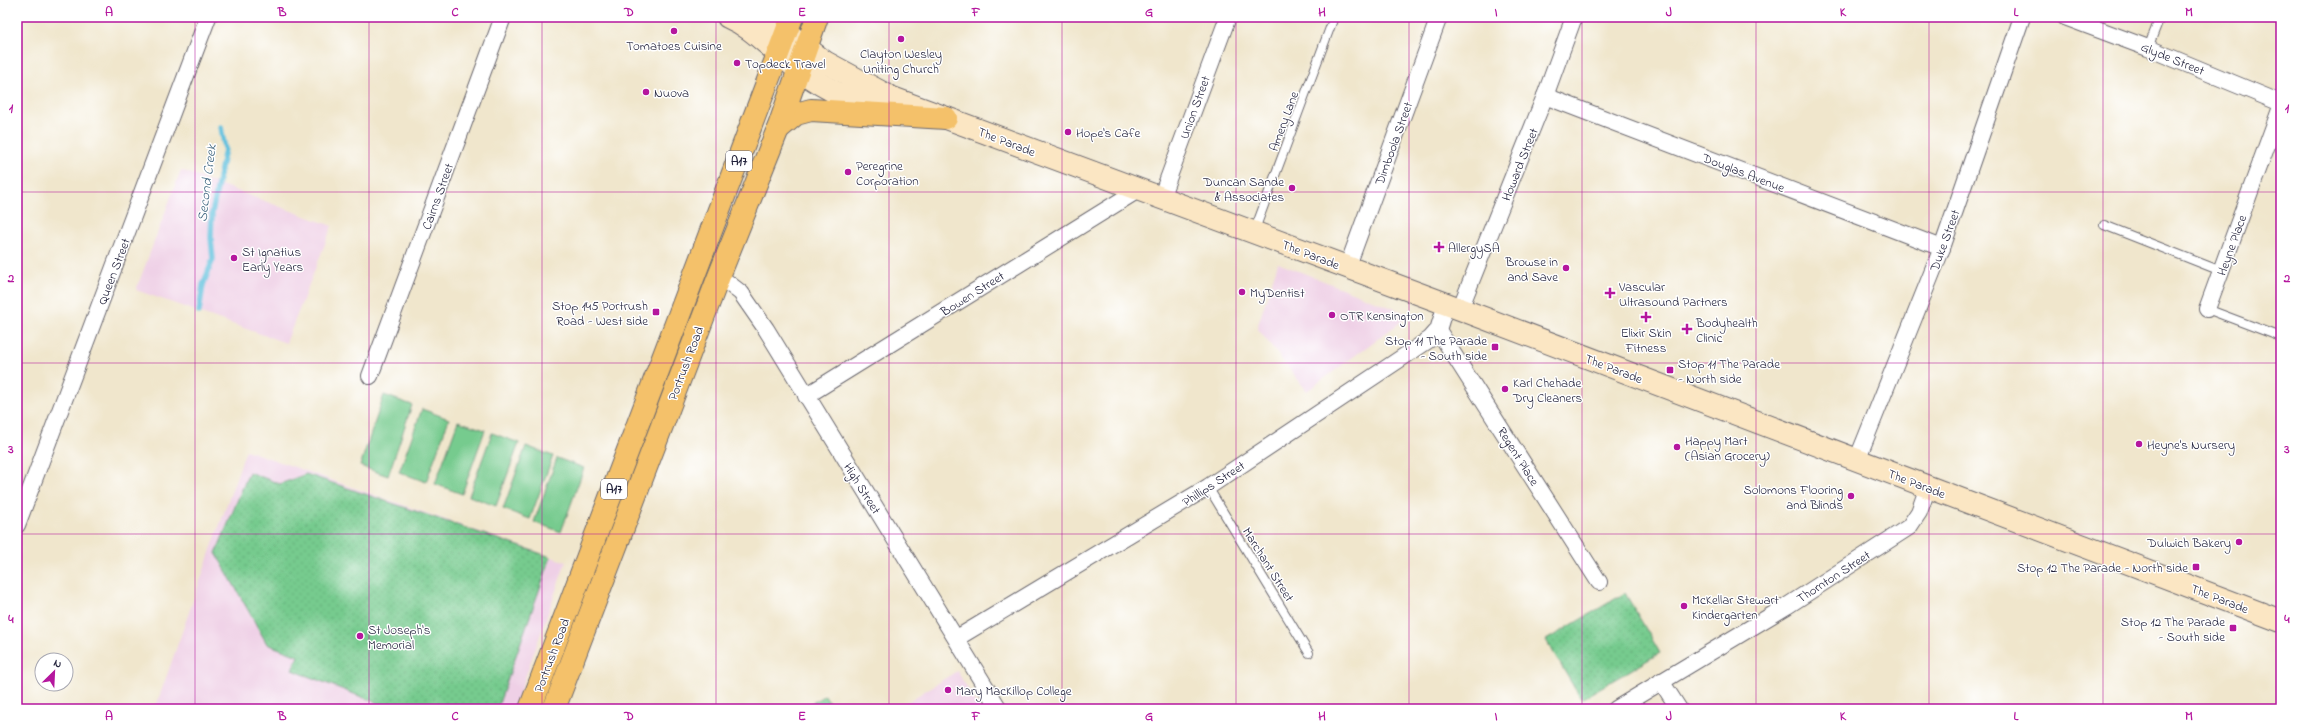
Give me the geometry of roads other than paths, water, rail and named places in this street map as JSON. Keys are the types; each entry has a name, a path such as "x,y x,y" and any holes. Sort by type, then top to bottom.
{"highway":[{"name":"Portrush Road","path":"554,709 719,276 778,129 800,70 817,17"},
{"name":"Portrush Road","path":"530,709 789,25"},
{"path":"778,129 796,114 811,110 946,118"},
{"path":"698,268 719,276"}],"main road":[{"name":"The Parade","path":"728,17 750,28 779,54 800,70 853,101 881,108 946,118"},
{"name":"The Parade","path":"766,17 789,25 806,49 825,62 877,90 946,118 1254,232 2281,621"}],"street":[{"name":"Queen Street","path":"17,526 208,17"},
{"name":"Cairns Street","path":"370,376 503,17"},
{"name":"Union Street","path":"1160,198 1228,17"},
{"name":"Dimboola Street","path":"1347,268 1439,17"},
{"name":"Howard Street","path":"1453,307 1545,96 1574,17"},
{"name":"Duke Street","path":"1857,460 1942,248 2022,17"},
{"name":"Glyde Street","path":"2065,17 2148,48 2281,103"},
{"name":"Douglas Avenue","path":"1545,96 1942,248"},
{"name":"Heyne Place","path":"2207,309 2281,108"},
{"name":"Bowen Street","path":"806,396 1138,190"},
{"name":"High Street","path":"719,276 730,283 749,304 957,638 999,709"},
{"path":"1438,330 1453,307"},
{"name":"Phillips Street","path":"957,638 1208,487 1430,339 1438,330"},
{"name":"Regent Place","path":"1438,330 1598,582"},
{"name":"Thornton Street","path":"1616,709 1787,606 1909,527 1919,512 1928,487"},
{"path":"1661,681 1678,709"}],"lane":[{"name":"Amery Lane","path":"1254,232 1334,17"},
{"path":"2148,48 2160,17"},
{"path":"2104,225 2221,271"},
{"name":"Heyne Place","path":"2207,309 2281,337"},
{"name":"Marchant Street","path":"1208,487 1309,653"}],"waterway":[{"name":"Second Creek","path":"199,312 203,285 213,259 211,238 212,213 225,149 221,127"}],"place":[{"name":"Tomatoes Cuisine","path":"674,31"},
{"name":"Clayton Wesley Uniting Church","path":"901,39"},
{"name":"Topdeck Travel","path":"737,63"},
{"name":"Nuova","path":"646,92"},
{"name":"Hope's Cafe","path":"1068,132"},
{"name":"Peregrine Corporation","path":"848,172"},
{"name":"Duncan Sande & Associates","path":"1292,188"},
{"name":"AllergySA","path":"1439,247"},
{"name":"St Ignatius Early Years","path":"234,258"},
{"name":"Browse in and Save","path":"1566,268"},
{"name":"MyDentist","path":"1242,292"},
{"name":"Vascular Ultrasound Partners","path":"1610,293"},
{"name":"Stop 145 Portrush Road - West side","path":"656,312"},
{"name":"OTR Kensington","path":"1332,315"},
{"name":"Elixir Skin Fitness","path":"1646,317"},
{"name":"Bodyhealth Clinic","path":"1687,329"},
{"name":"Stop 11 The Parade - South side","path":"1495,347"},
{"name":"Stop 11 The Parade - North side","path":"1670,370"},
{"name":"Karl Chehade Dry Cleaners","path":"1505,389"},
{"name":"Heyne's Nursery","path":"2139,444"},
{"name":"Happy Mart (Asian Grocery)","path":"1677,447"},
{"name":"Solomons Flooring and Blinds","path":"1851,496"},
{"name":"Dulwich Bakery","path":"2239,542"},
{"name":"Stop 12 The Parade - North side","path":"2196,567"},
{"name":"McKellar Stewart Kindergarten","path":"1684,606"},
{"name":"Stop 12 The Parade - South side","path":"2233,628"},
{"name":"St Joseph's Memorial","path":"360,636"},
{"name":"Mary MacKillop College","path":"948,690"}]}
